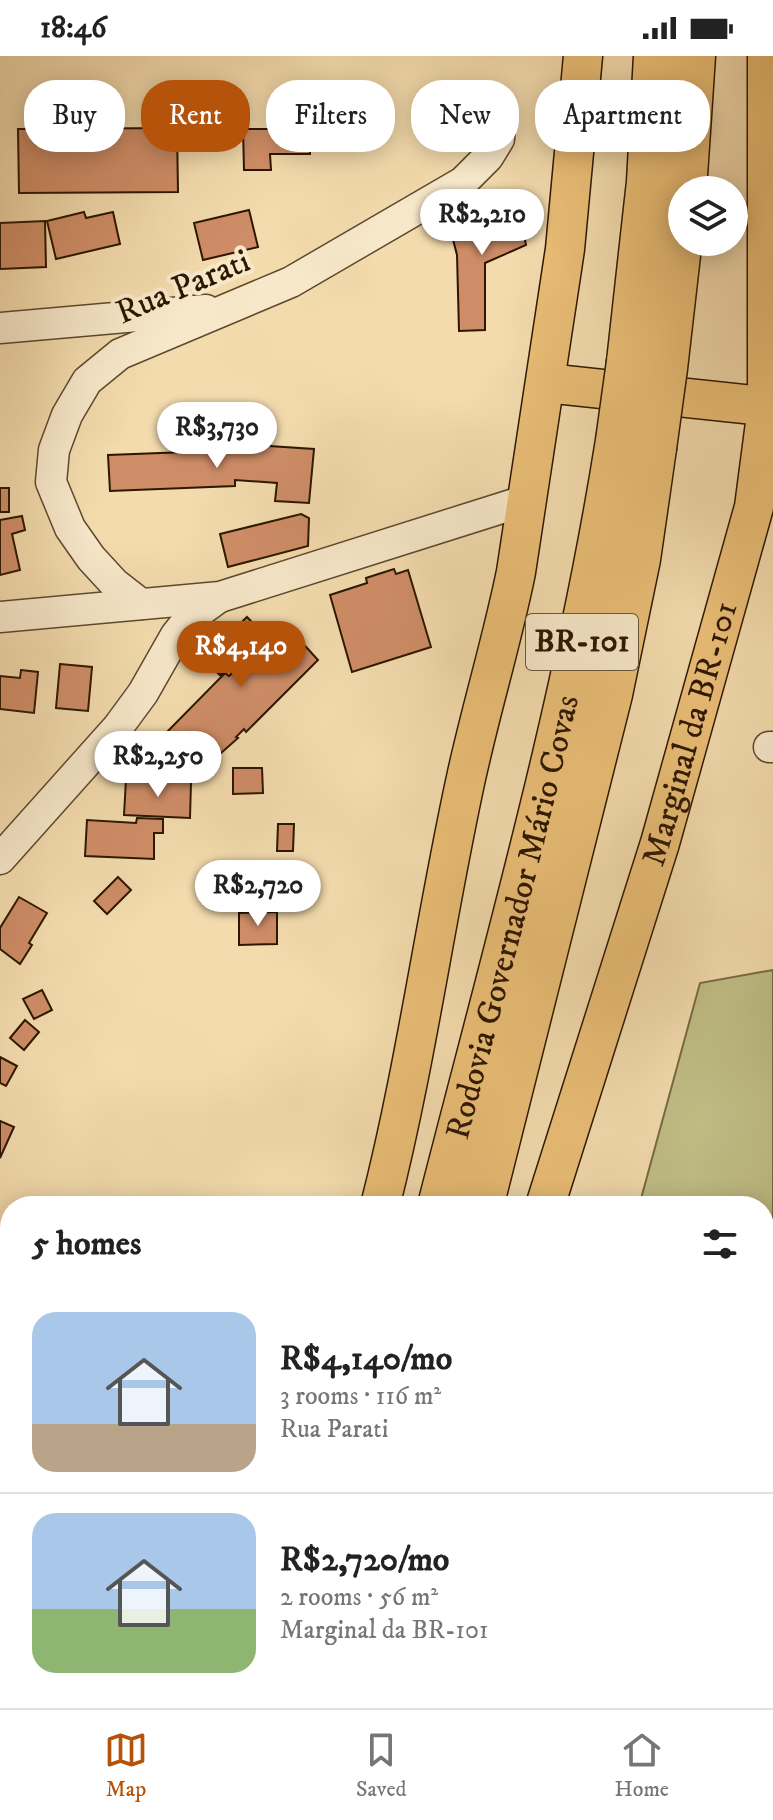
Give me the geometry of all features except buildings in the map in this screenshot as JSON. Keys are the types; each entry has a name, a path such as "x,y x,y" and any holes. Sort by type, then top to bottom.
{"highway":[{"name":"Rodovia Governador Mário Covas","path":"647,365 649,182 656,56"},
{"path":"685,176 693,56"},
{"name":"Rodovia Governador Mário Covas","path":"484,1196 613,681 635,573 636,444 647,365 673,256"},
{"name":"Rodovia Governador Mário Covas","path":"443,1196 571,691 596,570 636,444"}],"main road":[{"path":"382,1196 409,1079 466,776 507,618 565,249 583,56"},
{"name":"Marginal da BR-101","path":"548,1196 660,843 754,507 770,408 767,56"},
{"path":"546,383 770,408"}],"street":[{"name":"Rua Parati","path":"141,604 98,567 70,528 51,482 54,450 67,415 87,381 120,354 235,308 304,275 463,182 491,152"},
{"path":"0,328 235,308"},
{"path":"0,617 220,597 527,500"},
{"path":"0,859 118,727 188,620 220,597"}],"green space":[{"path":"773,970 773,1196 642,1196 700,983"}]}
